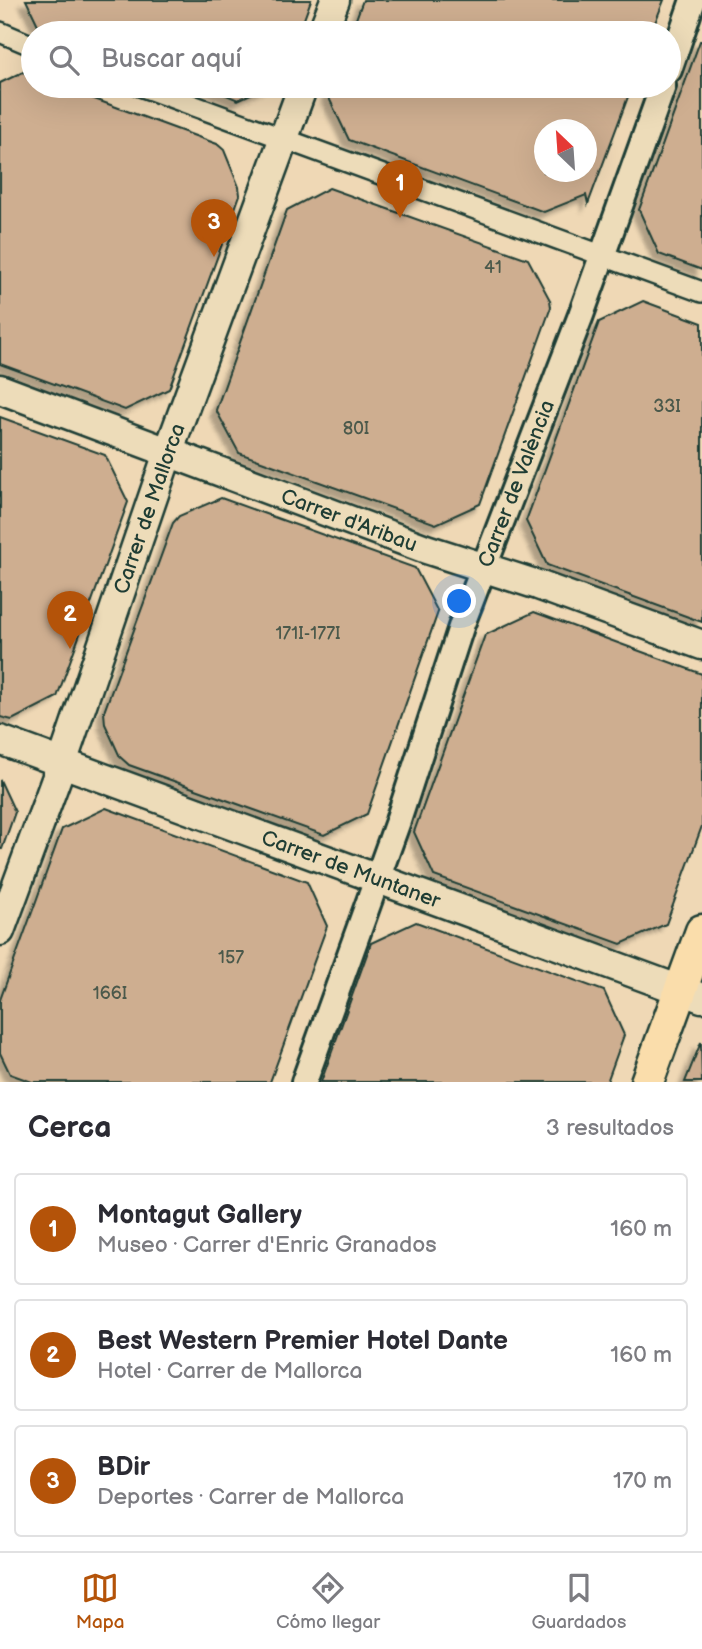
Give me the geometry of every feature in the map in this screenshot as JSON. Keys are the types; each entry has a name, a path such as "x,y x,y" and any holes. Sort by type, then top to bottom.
{"main road":[{"path":"327,21 335,0"},
{"name":"Carrer de Mallorca","path":"0,932 62,763 169,450 299,98"},
{"name":"Carrer d'Aribau","path":"0,389 169,450 426,549 702,645"},
{"name":"Carrer de Muntaner","path":"0,740 691,994"},
{"path":"647,1082 691,994 702,931"}],"street":[{"path":"681,36 694,0"},
{"path":"0,32 21,41"},
{"path":"173,98 602,253 702,292"},
{"name":"Carrer de València","path":"304,1082 484,567 659,98"}],"building":[{"path":"26,0 311,0 303,21 36,21"},
{"path":"363,0 664,0 656,21 355,21"},
{"path":"702,41 702,270 659,254 639,210"},
{"path":"21,73 21,98 92,98 217,144 224,150 239,187 240,195 169,389 125,410 0,364 0,83"},
{"path":"329,98 628,98 597,180 597,119 534,119 534,182 596,182 588,204 586,195 544,212 349,140"},
{"path":"329,188 528,259 550,300 551,307 480,504 436,524 239,453 216,410 287,210"},
{"path":"643,301 702,323 702,622 547,565 526,521 599,322"},
{"path":"0,417 105,455 128,502 57,697 12,720 0,717"},
{"path":"221,498 415,568 438,612 367,814 324,835 129,765 120,757 105,724 104,712 173,523 179,516"},
{"path":"534,612 702,674 702,826 666,924 621,944 434,876 414,832 485,635"},
{"path":"0,780 15,812 2,849 0,849"},
{"path":"106,808 307,882 327,926 270,1082 32,1082 10,1074 0,1053 0,1000 62,829"},
{"path":"416,922 604,991 624,1035 607,1082 321,1082 371,943"},
{"path":"701,1042 702,1082 685,1082"}],"place":[{"name":"Montagut Gallery","path":"400,218"},
{"name":"BDir","path":"214,257"},
{"name":"Best Western Premier Hotel Dante","path":"70,649"}]}
